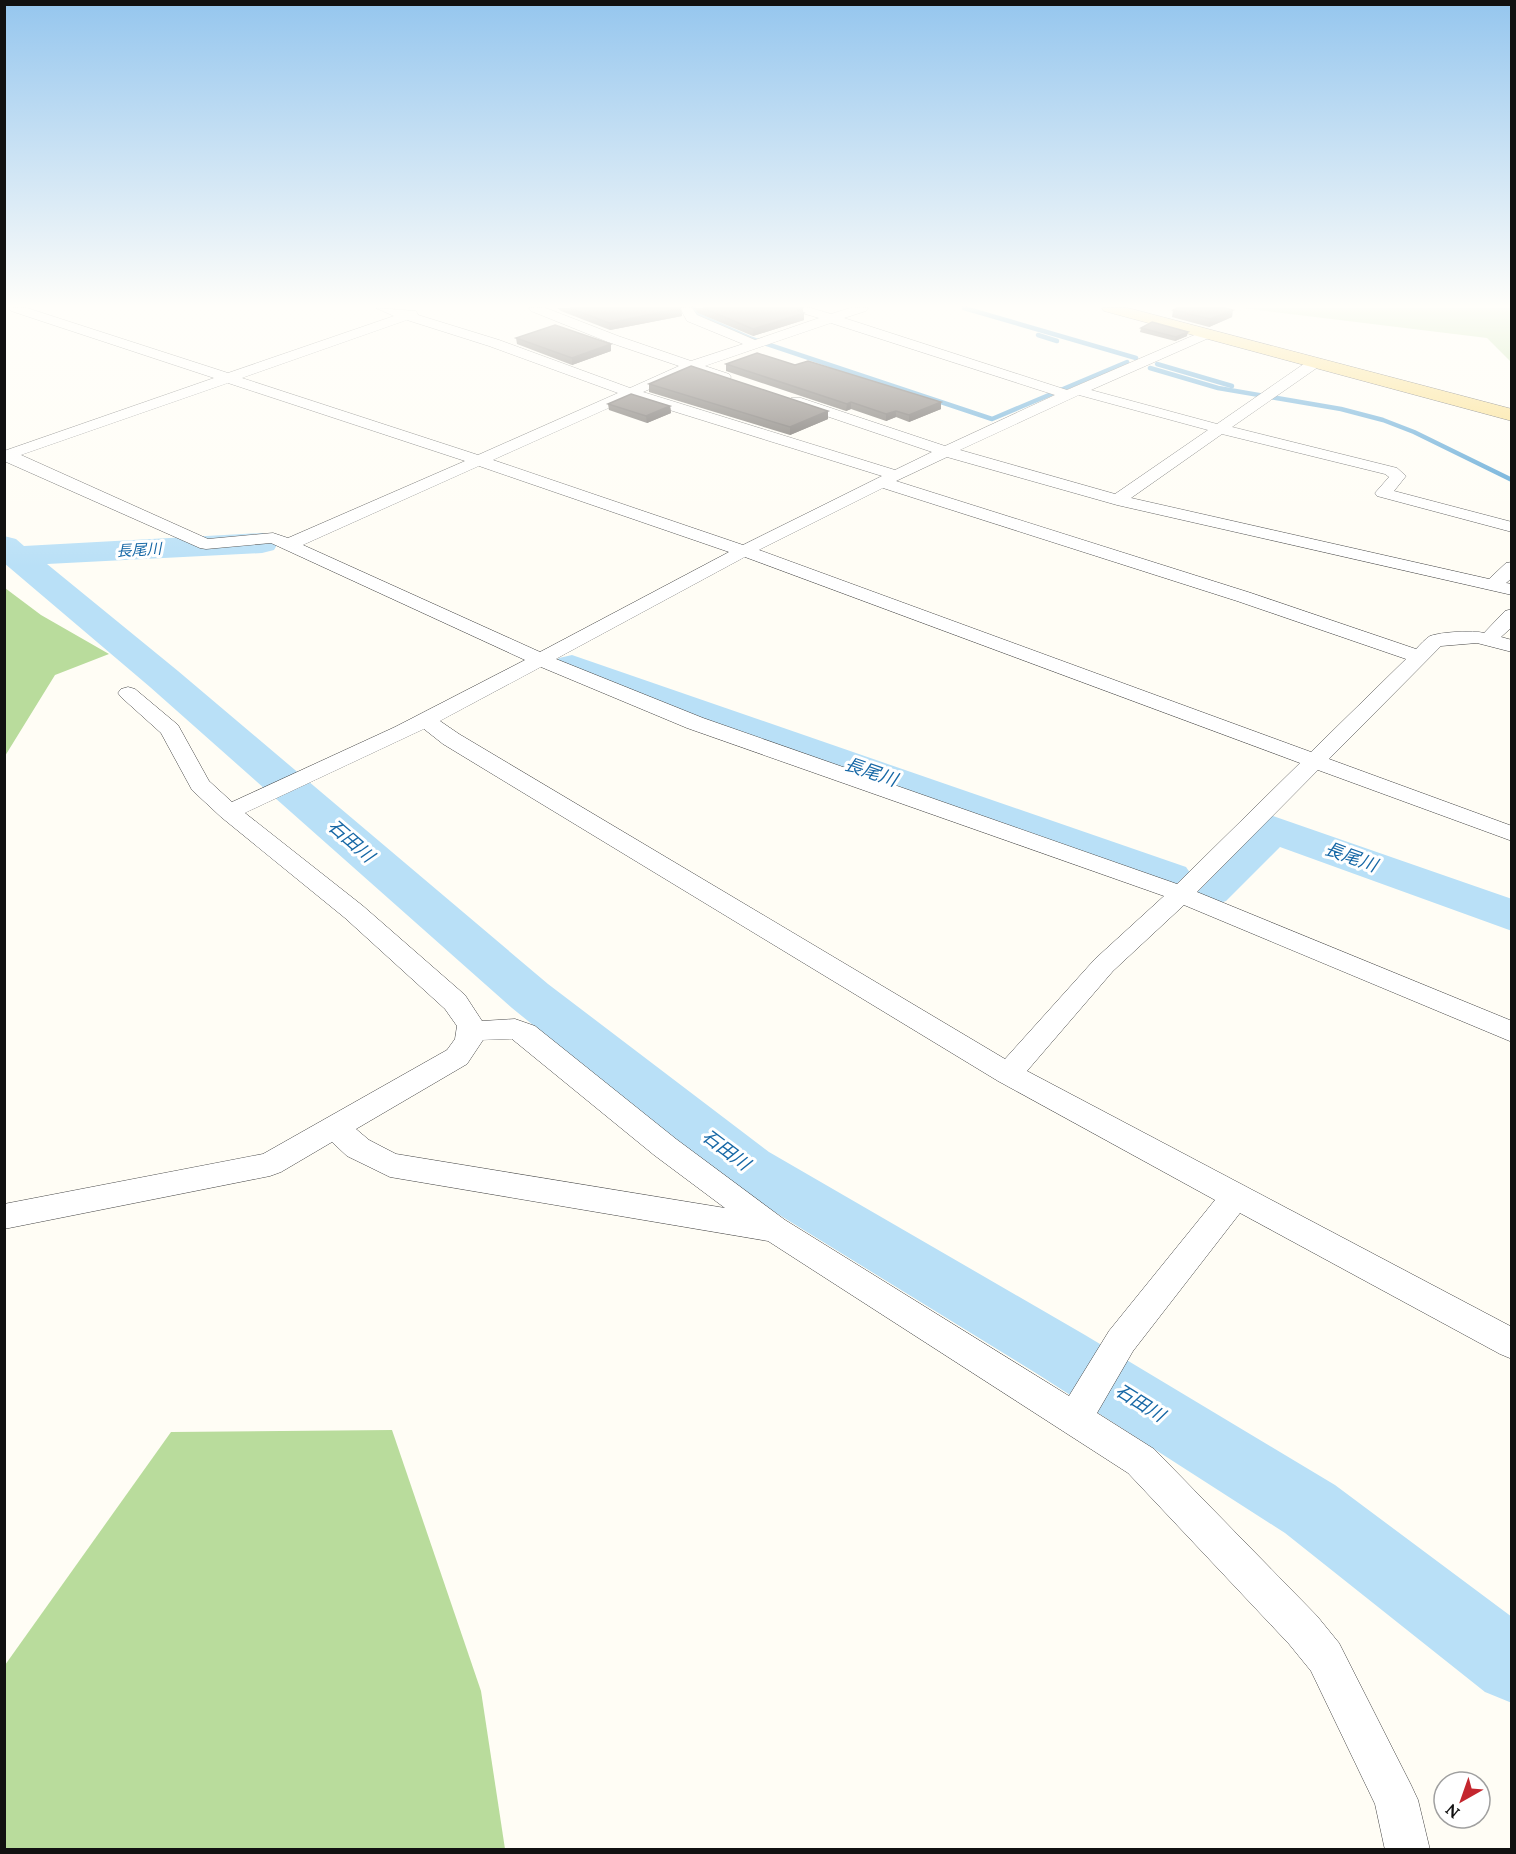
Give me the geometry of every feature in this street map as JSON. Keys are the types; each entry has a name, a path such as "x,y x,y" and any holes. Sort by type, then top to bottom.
{"main road":[{"path":"1436,395 1512,415"}],"street":[{"path":"6,455 178,395"},
{"path":"281,395 744,551 1512,834"},
{"path":"288,545 627,395"},
{"path":"635,395 1419,657"},
{"path":"240,807 332,766 425,720 543,661 744,551 888,478 1066,395"},
{"path":"1081,395 1390,471 1398,476 1383,493 1512,527"},
{"path":"1117,500 1270,395"},
{"path":"781,396 945,451 1117,500 1512,590"},
{"path":"6,455 206,544 273,538 543,661 694,723 1180,894 1512,1032"},
{"path":"1493,585 1512,567"},
{"path":"1489,639 1512,615"},
{"path":"1008,1074 1104,965 1316,762 1435,641 1469,637 1489,639 1512,646"},
{"path":"4,1217 270,1164 457,1057 469,1041 471,1026 455,1002 240,807 200,785 170,730 128,693"},
{"path":"425,720 451,739 1008,1074 1512,1344"},
{"path":"471,1031 515,1029 525,1033 665,1147 775,1229 1142,1461 1303,1630 1325,1657 1396,1800 1408,1850"},
{"path":"335,1127 357,1148 390,1166 775,1229"},
{"path":"1074,1419 1121,1341 1236,1196"}],"green space":[{"path":"5,588 41,615 109,654 55,675 5,756"},
{"path":"392,1430 481,1691 505,1849 5,1849 5,1665 171,1432"}],"building":[{"path":"633,395 670,406 646,416 608,404"},
{"path":"683,395 778,395 828,411 790,427"},
{"path":"818,395 917,395 941,402 909,415 896,411 886,414 851,402 847,404"}],"waterway":[{"path":"919,395 992,419 1050,395"},
{"path":"1256,395 1341,409 1383,420 1414,432 1512,480"},
{"name":"長尾川","path":"16,556 262,543"},
{"name":"石田川","path":"4,546 16,556"},
{"name":"石田川","path":"16,556 164,679 530,996 749,1168 1062,1355 1310,1509 1512,1665"},
{"name":"長尾川","path":"572,666 1170,877"},
{"name":"長尾川","path":"1210,891 1273,829 1512,916"}]}
